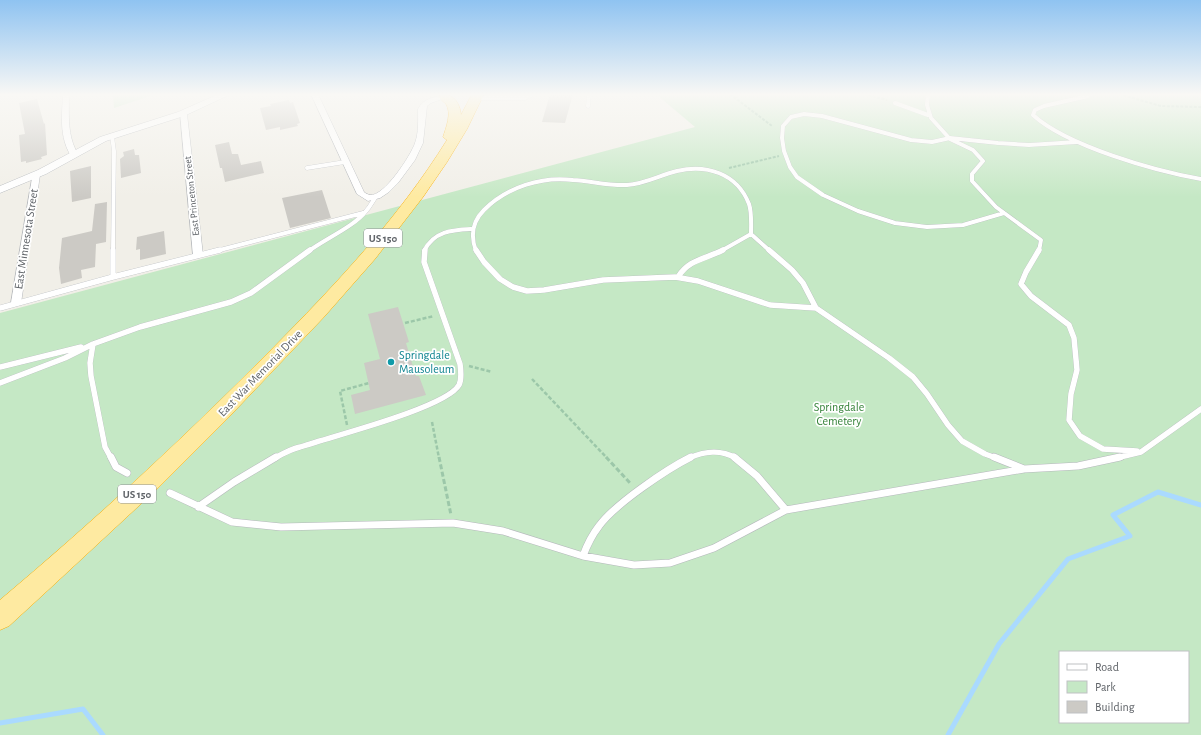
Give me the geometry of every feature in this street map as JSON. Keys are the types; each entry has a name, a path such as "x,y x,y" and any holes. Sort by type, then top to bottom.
{"highway":[{"path":"438,165 450,139 452,128"},
{"name":"East War Memorial Drive","path":"0,617 168,466 253,382 362,264 391,229 438,165 461,128"}],"street":[{"path":"67,128 69,147 74,154"},
{"path":"0,190 36,175 74,154 112,136 137,128"},
{"name":"East Princeton Street","path":"185,128 198,255"},
{"path":"330,128 361,194 366,198 375,198 390,187 414,155 420,141 421,128"},
{"name":"East Minnesota Street","path":"16,303 36,175"}],"lane":[{"path":"782,128 781,134 785,155 796,176 819,192 861,212 895,224 926,228 958,226 1004,213"},
{"path":"866,128 898,138 932,141 950,138 1014,146 1077,142"},
{"path":"941,128 950,138 974,149 980,154 983,161 972,174 972,181 978,189 1004,213 1033,232 1041,240 1041,247 1038,254 1024,273 1021,284 1030,296 1069,325 1074,338 1077,370 1071,394 1069,420 1080,436 1103,449 1141,452"},
{"path":"1051,128 1077,142 1174,174 1201,179"},
{"path":"112,136 114,151 113,277"},
{"path":"307,168 345,162"},
{"path":"816,308 784,308 756,302 706,284 678,277 617,279 533,291 518,289 498,277 479,255 474,245 471,229 479,215 500,196 514,190 546,181 563,179 626,186 644,182 677,171 695,168 713,170 734,182 744,195 749,206 751,234 792,270 803,283 816,308 889,358 913,377 927,394 948,425 962,441 985,454 1024,469"},
{"path":"0,367 93,344 140,327 231,302 246,296 261,287 323,240 356,221 366,212 375,198"},
{"path":"0,308 113,277 366,212"},
{"path":"198,507 234,482 277,457 298,447 395,418 449,396 459,385 460,364 424,262 424,249 433,238 442,233 451,230 471,229"},
{"path":"678,277 683,269 694,262 715,254 751,234"},
{"path":"0,383 65,358 93,344"},
{"path":"93,344 90,363 91,376 105,446 116,467 127,473"},
{"path":"170,493 232,522 280,527 453,523 503,531 583,556 634,565 670,563 714,548 786,510 1024,469 1078,466 1141,452 1201,409"},
{"path":"583,556 586,545 600,525 638,492 670,470 696,455 708,452 721,452 733,457 760,479 786,510"}],"path":[{"path":"713,170 731,168 785,155"},
{"path":"405,323 427,318"},
{"path":"411,360 440,352"},
{"path":"460,364 492,372"},
{"path":"532,379 638,492"},
{"path":"346,424 340,391 369,383"},
{"path":"432,422 453,523"}],"green space":[{"name":"Springdale Cemetery","path":"690,128 1201,128 1201,735 0,735 0,313"}],"building":[{"path":"24,128 45,128 47,155 41,157 42,159 26,163 26,161 21,162 19,135 25,134"},
{"path":"229,142 232,154 238,154 241,165 261,161 264,173 225,182 215,145"},
{"path":"134,149 135,155 139,155 141,173 121,178 120,159 124,156 123,152"},
{"path":"91,166 91,198 72,202 70,171"},
{"path":"322,190 331,218 290,228 282,198"},
{"path":"107,202 106,242 96,244 95,267 81,270 82,278 61,284 59,268 62,238 92,231 95,204"},
{"path":"164,231 166,254 140,260 140,249 136,250 137,237"},
{"name":"Springdale Mausoleum","path":"398,307 409,342 406,343 416,376 419,376 426,395 355,414 351,395 370,390 364,363 380,359 368,314"}],"waterway":[{"path":"948,735 999,644 1068,559 1130,536 1113,515 1158,492 1201,505"},
{"path":"0,723 83,709 103,735"}],"place":[{"name":"Springdale Mausoleum","path":"391,362"}]}
